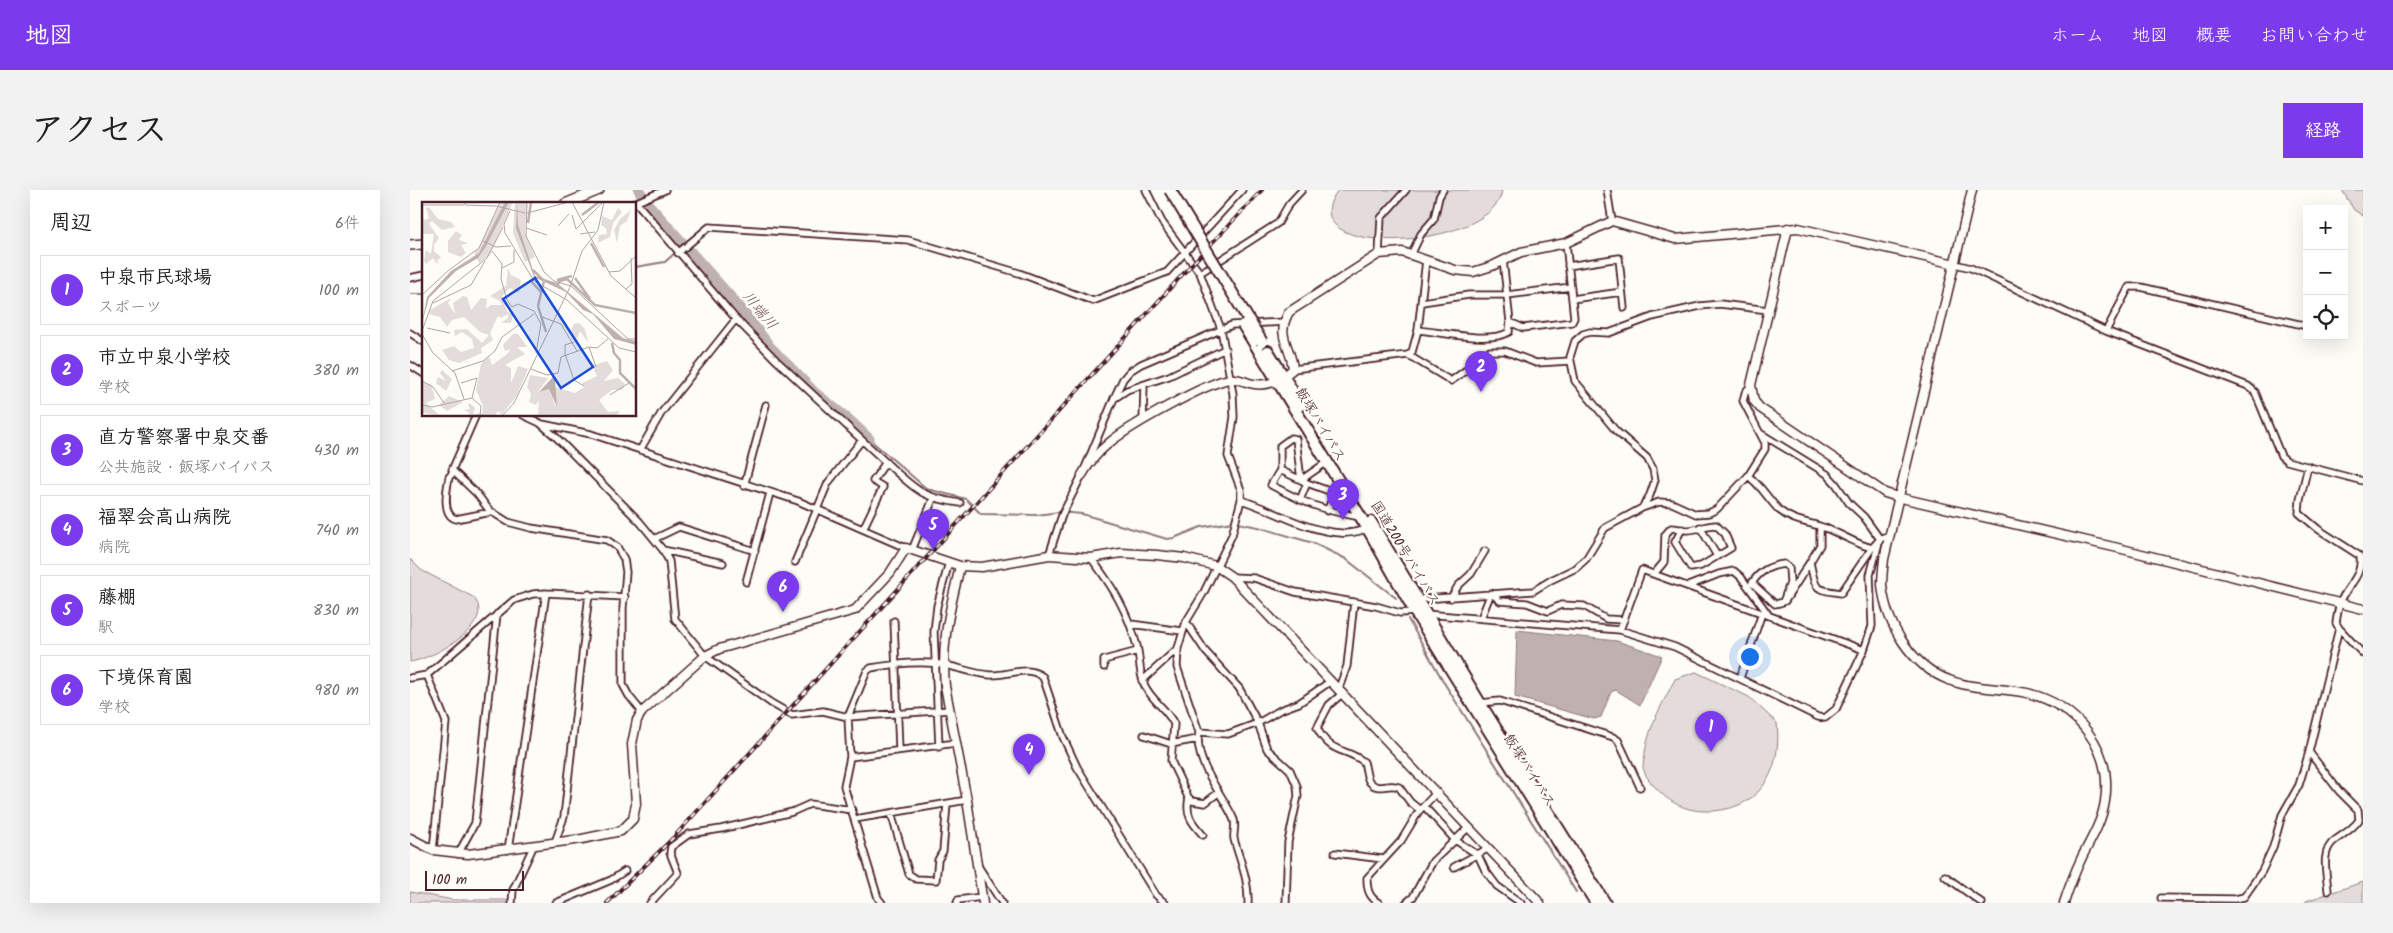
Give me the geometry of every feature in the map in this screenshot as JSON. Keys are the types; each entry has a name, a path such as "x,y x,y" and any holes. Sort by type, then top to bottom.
{"highway":[{"path":"1162,190 1257,342"},
{"name":"国道200号バイパス","path":"1170,190 1257,342 1420,613 1480,703 1605,903"},
{"name":"飯塚バイパス","path":"1281,379 1327,462 1596,903"}],"main road":[{"path":"570,202 599,190"}],"street":[{"path":"636,202 665,190"},
{"path":"1146,190 1162,222 1183,254 1200,273 1221,329 1231,379 1234,418 1228,456 1241,490 1241,500 1235,523 1216,566 1182,631 1176,667 1198,736 1208,776 1234,822 1234,837 1243,863 1248,890 1248,903"},
{"path":"678,252 708,227 908,240 1019,273 1093,301 1167,272 1242,190"},
{"path":"1200,273 1278,223 1289,204 1302,190"},
{"path":"1379,254 1381,218 1406,190"},
{"path":"1411,255 1420,234 1434,219 1439,196 1443,190"},
{"path":"1607,190 1612,221"},
{"path":"1972,190 1884,559 1882,584 1886,604 1895,629 1912,654 1930,670 1948,680 1992,690 2026,693 2050,700 2067,710 2083,725 2098,749 2106,783 2101,819 2072,880 2064,903"},
{"path":"636,205 736,319 776,360 912,486 933,499 960,503"},
{"path":"1293,369 1283,338 1284,322 1294,307 1379,254 1402,252 1455,270 1474,272 1492,266 1521,252 1566,243 1612,221 1675,239 1788,228 1823,232 1971,268 2106,331 2248,386 2255,392 2282,456 2288,462 2363,481"},
{"path":"1788,228 1751,385 1754,401 1760,408 1870,484 1885,493 1900,498 2118,548 2363,608"},
{"path":"1510,322 1523,328 1572,322 1574,318 1566,243"},
{"path":"1568,266 1619,258 1624,308"},
{"path":"1082,474 1108,443 1169,406 1219,382 1231,379 1265,385 1281,379 1293,369 1408,355 1412,352 1418,330 1426,260"},
{"path":"1418,330 1483,337 1504,335 1509,332 1510,322 1503,260"},
{"path":"1422,302 1469,295 1507,295 1571,287"},
{"path":"2106,331 2130,287 2141,287 2303,325"},
{"path":"1572,299 1622,292"},
{"path":"1642,508 1650,495 1655,480 1653,469 1647,458 1616,432 1575,381 1570,361 1575,342 1583,334 1590,332 1609,333 1652,317 1700,306 1744,306 1768,310"},
{"path":"640,450 662,412 736,319"},
{"path":"1049,555 1063,513 1082,474 1113,400 1123,379 1130,371 1141,364 1232,325 1284,322"},
{"path":"410,333 422,341"},
{"path":"1113,400 1126,390 1178,372 1225,348"},
{"path":"1408,355 1451,381 1490,351 1505,351 1536,363 1570,361"},
{"path":"410,365 422,373"},
{"path":"1143,421 1144,385"},
{"path":"1424,599 1533,591 1576,568 1586,559 1605,528 1642,508 1659,502 1672,503 1696,514 1709,513 1717,509 1748,476 1765,449 1765,443 1743,401 1745,393 1751,385"},
{"path":"744,486 766,405"},
{"path":"476,416 452,470 477,494 491,512 508,522 531,528 607,540 617,547 624,559 626,572 623,685 642,712"},
{"path":"526,416 540,423 591,434 817,509 909,549 960,566 982,567 1049,555 1091,558 1121,553 1184,558 1216,566 1232,577 1341,690 1540,903"},
{"path":"540,423 640,522 663,550 668,561 675,619 705,656 792,715 823,711 848,716 950,710"},
{"path":"1758,432 1827,474 1849,504 1864,518 1880,539"},
{"path":"1301,480 1296,439 1291,438 1280,446 1280,470 1271,485 1327,511 1361,517"},
{"path":"795,562 828,483 862,440"},
{"path":"864,529 883,487 873,481 886,462"},
{"path":"1301,480 1327,462"},
{"path":"2308,466 2299,513 2318,530 2360,556 2362,564 2359,577 2340,602 2336,623 2363,654"},
{"path":"1280,470 1307,484 1329,491 1333,496 1327,511"},
{"path":"454,472 449,477 447,490 449,515 456,519 491,512"},
{"path":"1748,476 1756,482 1781,512 1799,522 1820,527 1852,542 1872,548"},
{"path":"1300,500 1307,484"},
{"path":"746,582 770,493"},
{"path":"410,838 433,850 458,854 508,850 621,831 633,819 636,804 632,744 634,728 642,712 705,656 719,649 855,610 890,573 909,549 933,499"},
{"path":"1241,500 1304,525 1342,534 1368,529"},
{"path":"1654,574 1662,567 1664,562 1667,531 1670,528 1682,529 1689,530 1716,525 1724,534 1731,548 1701,566 1691,568 1675,542 1682,529"},
{"path":"654,539 678,527 755,551"},
{"path":"1700,527 1716,556"},
{"path":"1688,586 1719,574 1734,571 1774,604 1783,602 1820,545 1820,527"},
{"path":"1810,562 1816,587 1821,590 1842,593 1872,548 1880,539 1884,537 1889,539"},
{"path":"1232,577 1254,578 1295,592 1354,602 1400,613 1420,613 1620,630 1675,647 1818,717 1824,718 1836,709 1864,650 1872,626 1870,575 1880,539"},
{"path":"663,550 723,563"},
{"path":"1451,598 1458,586 1471,574 1485,551"},
{"path":"1091,558 1115,590 1130,624 1138,651 1142,681 1146,690 1172,719 1174,724 1171,761 1189,798 1192,801 1205,803 1218,793"},
{"path":"939,747 934,632 937,606 949,562"},
{"path":"1749,584 1766,568 1784,564 1789,568 1791,577 1783,602"},
{"path":"958,903 958,900 982,900 978,866 943,664 945,628 960,566"},
{"path":"1620,630 1642,570 1864,650"},
{"path":"1749,584 1769,615"},
{"path":"410,678 428,675 514,600 534,594 546,593 625,597"},
{"path":"508,850 546,593"},
{"path":"1481,618 1491,593"},
{"path":"1491,593 1500,602 1527,603 1548,611 1561,605 1584,606 1606,619 1624,620"},
{"path":"555,842 564,817 589,594"},
{"path":"1354,602 1347,666 1341,690 1329,705 1317,728 1321,736 1330,746 1364,762 1368,780 1374,786 1381,788 1399,787 1410,802 1422,808 1456,840 1478,855 1485,870 1497,886 1521,903"},
{"path":"1740,678 1762,613"},
{"path":"458,854 476,823 497,614"},
{"path":"894,621 894,664 899,750"},
{"path":"1186,622 1206,652 1239,688 1258,723 1267,749 1290,770 1297,786 1298,796 1288,842 1286,903"},
{"path":"1130,624 1182,631"},
{"path":"2161,898 2235,899 2244,897 2262,871 2282,815 2299,785 2309,752 2339,628"},
{"path":"1142,681 1178,648"},
{"path":"1104,667 1104,660 1138,651"},
{"path":"882,903 878,898 844,786 850,757 848,716 867,671 871,668 894,664 943,664 993,676 1028,671 1037,672 1043,677 1063,737 1078,767 1156,895 1165,903"},
{"path":"428,675 446,722 433,850"},
{"path":"1144,735 1171,744 1198,736 1228,734 1258,723 1280,710 1299,703 1331,681"},
{"path":"1480,703 1500,701 1613,737 1618,740 1640,787"},
{"path":"850,757 939,747 956,743"},
{"path":"2309,752 2339,791 2358,810 2359,820 2354,828 2332,842 2326,853 2328,891"},
{"path":"1379,903 1371,898 1367,888 1367,878 1401,841 1422,808 1436,792"},
{"path":"1189,798 1187,808 1189,818 1203,836"},
{"path":"855,820 967,800"},
{"path":"650,903 678,873 670,853 671,847 689,834 721,829 792,812 810,804 852,810"},
{"path":"892,813 909,874 916,879 936,880 938,860 943,851 947,804"},
{"path":"1406,903 1413,897 1433,862 1469,827"},
{"path":"512,903 513,890 534,845"},
{"path":"1454,868 1489,848"},
{"path":"1335,853 1384,859"},
{"path":"978,866 1002,903"},
{"path":"556,903 611,880 625,871"},
{"path":"1945,876 1982,903"}],"shaded area":[{"path":"1338,190 1502,190 1491,210 1466,225 1433,235 1398,240 1365,237 1340,229 1329,213"},
{"path":"2342,190 2363,190 2363,216 2354,210"},
{"path":"410,559 421,570 473,597 479,607 477,618 470,629 460,638 433,654 410,662"},
{"path":"1517,630 1617,641 1662,656 1640,705 1616,690 1611,692 1601,717 1594,719 1515,697"},
{"path":"1696,672 1749,697 1777,723 1778,741 1776,758 1771,773 1763,786 1752,797 1739,805 1723,810 1697,811 1677,804 1665,797 1653,785 1643,767 1650,732 1675,679"},
{"path":"2363,882 2363,903 2305,903 2306,901"},
{"path":"410,892 453,900 505,900 516,903 410,903"}],"waterway":[{"name":"川端川","path":"639,190 646,202 741,309 770,347 815,393 848,419 869,439"},
{"path":"636,267 665,262 676,252"},
{"path":"410,294 422,294"},
{"path":"869,439 927,489 966,499 981,514 1037,515 1059,512 1082,514 1167,539 1201,527 1233,522 1258,527 1313,543 1346,559 1396,598"},
{"path":"1408,619 1446,686 1576,892"}],"railway":[{"path":"607,903 673,838 1192,264 1262,190"}],"place":[{"name":"市立中泉小学校","path":"1481,392"},
{"name":"直方警察署中泉交番","path":"1343,520"},
{"name":"藤棚","path":"933,550"},
{"name":"下境保育園","path":"783,612"},
{"name":"中泉市民球場","path":"1711,752"},
{"name":"福翠会高山病院","path":"1029,775"}]}
